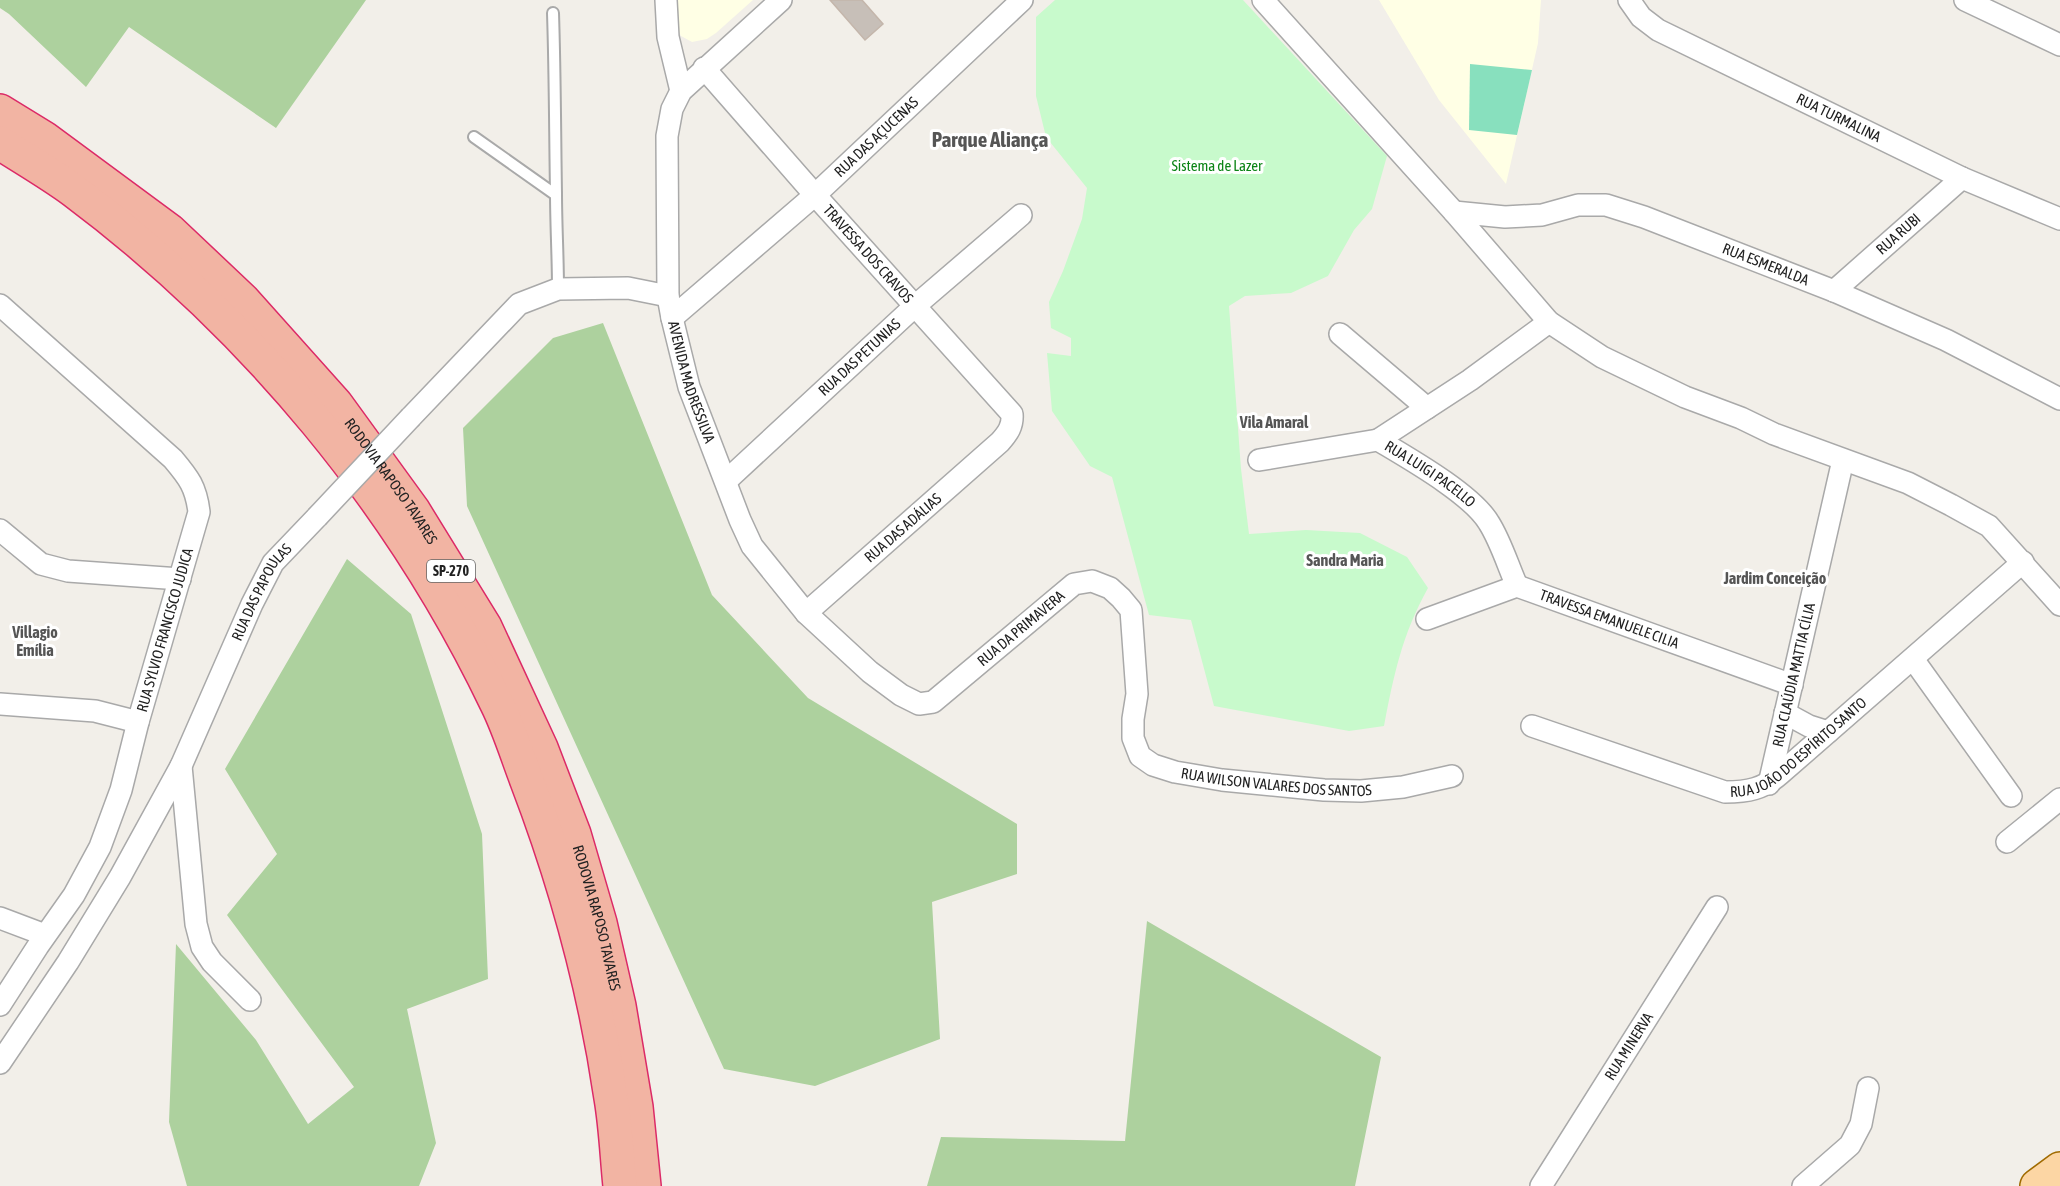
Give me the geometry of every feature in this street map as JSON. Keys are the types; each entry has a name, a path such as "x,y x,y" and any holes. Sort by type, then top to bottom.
{"highway":[{"name":"RODOVIA RAPOSO TAVARES","path":"0,111 44,138 170,231 243,300 336,404 413,510 485,627 545,758 574,834 600,923 619,1006 636,1107 644,1186"},
{"name":"RODOVIA RAPOSO TAVARES","path":"0,143 73,190 155,257 255,351 329,437 384,509 449,611 498,706 544,825 576,930 596,1013 612,1100 620,1186"}],"main road":[{"path":"2037,1186 2060,1169"}],"street":[{"path":"666,0 668,37 681,91"},
{"name":"AVENIDA MADRESSILVA","path":"781,0 704,68 681,91 672,109 667,136 668,296 672,318 689,387 752,546 806,613 870,672 901,695 919,704 933,702 943,695"},
{"path":"1263,0 1549,321 1602,357 1685,397 1843,460 1908,483 1989,526 2060,605"},
{"name":"RUA TURMALINA","path":"1629,0 1641,17 1658,30 1962,178 2060,219"},
{"path":"1965,0 2060,45"},
{"name":"RUA DAS AÇUCENAS","path":"672,318 815,195 1014,3"},
{"name":"TRAVESSA DOS CRAVOS","path":"704,68 1012,414 1011,429 1000,442"},
{"name":"RUA RUBI","path":"1834,291 1962,178"},
{"name":"RUA ESMERALDA","path":"1454,212 1505,217 1542,215 1578,205 1606,205 1644,217 1834,291 1946,340 2060,399"},
{"name":"RUA DAS PETUNIAS","path":"726,481 915,306 1021,215"},
{"name":"RUA DAS PAPOULAS","path":"0,1063 68,962 115,886 182,766 252,604 273,563 519,304 558,290 628,288 668,296"},
{"name":"RUA SYLVIO FRANCISCO JUDICA","path":"0,306 173,459 191,480 199,512 138,722 121,790 100,847 74,895 0,1005"},
{"path":"1378,440 1470,380 1549,321"},
{"path":"1340,334 1427,408"},
{"name":"RUA LUIGI PACELLO","path":"1259,460 1378,440 1419,465 1469,501 1489,522 1517,586"},
{"name":"RUA DAS ADÁLIAS","path":"806,613 1000,442"},
{"name":"RUA CLAÚDIA MATTIA CÍLIA","path":"1769,784 1843,460"},
{"path":"0,530 41,564 68,571 180,579"},
{"name":"RUA JOÃO DO ESPÍRITO SANTO","path":"1532,726 1725,792 1743,792 1769,784 2023,562"},
{"name":"RUA DA PRIMAVERA","path":"943,695 1074,584 1092,581 1110,588 1131,610 1137,694 1133,719"},
{"path":"1427,619 1517,586"},
{"name":"TRAVESSA EMANUELE CILIA","path":"1517,586 1792,685"},
{"path":"1913,659 2012,796"},
{"path":"0,704 94,711 138,722"},
{"path":"1785,713 1809,726 1828,732"},
{"name":"RUA WILSON VALARES DOS SANTOS","path":"1133,719 1133,738 1140,756 1153,765 1175,772 1222,780 1361,791 1403,787 1452,776"},
{"path":"182,766 195,915 202,947 212,962 249,1000"},
{"path":"2007,842 2060,799"},
{"name":"RUA MINERVA","path":"1541,1186 1717,907"},
{"path":"0,918 45,935"},
{"path":"1803,1186 1850,1145 1861,1124 1868,1088"}],"lane":[{"path":"553,13 559,241 558,290"},
{"path":"474,137 556,195"}],"shaded area":[{"path":"674,0 753,0 716,33 707,39 692,42 681,36 675,24"},
{"path":"1379,0 1541,0 1538,43 1506,184 1439,100"}],"green space":[{"path":"0,0 366,0 276,128 129,27 86,87 0,8"},
{"name":"Sistema de Lazer","path":"1055,0 1243,0 1387,156 1372,209 1354,230 1328,276 1291,293 1245,296 1229,306 1241,469 1249,534 1306,530 1360,533 1407,557 1428,588 1405,639 1391,689 1384,726 1349,731 1214,706 1191,620 1149,615 1112,477 1090,466 1052,411 1047,353 1071,356 1071,338 1051,328 1049,302 1082,219 1087,188 1046,137 1036,96 1036,17"},
{"path":"1470,64 1532,70 1517,135 1469,130"},
{"path":"603,323 712,595 808,698 1017,824 1017,874 932,902 940,1039 815,1086 724,1069 467,506 463,428 553,338"},
{"path":"347,559 411,614 482,834 488,979 407,1009 436,1143 419,1186 187,1186 169,1122 176,944 256,1040 308,1124 354,1087 227,915 277,854 225,769"},
{"path":"1147,921 1381,1057 1355,1186 927,1186 941,1137 1125,1141"}],"building":[{"path":"830,0 862,0 883,24 865,40"}],"district":[{"name":"Parque Aliança","path":"990,140"},
{"name":"Vila Amaral","path":"1274,422"},
{"name":"Sandra Maria","path":"1345,560"},
{"name":"Jardim Conceição","path":"1775,578"},
{"name":"Villagio Emília","path":"35,641"}]}
